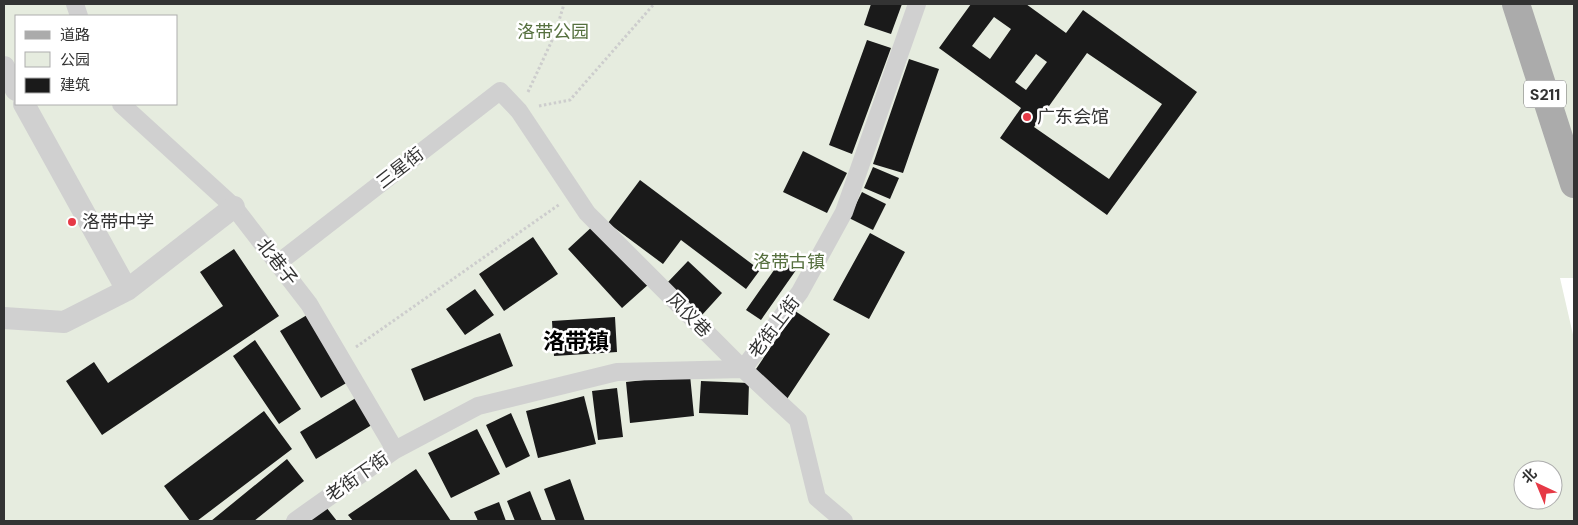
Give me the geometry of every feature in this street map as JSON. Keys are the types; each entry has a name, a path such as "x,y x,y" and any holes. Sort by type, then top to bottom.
{"main road":[{"name":"S211","path":"1516,4 1574,184"}],"street":[{"name":"老街上街","path":"394,450 478,406 617,372 742,369 800,292 844,212 917,4"},
{"path":"4,68 15,88"},
{"name":"三星街","path":"278,263 500,91 519,111"},
{"path":"25,105 127,290"},
{"name":"北巷子","path":"122,105 234,207 309,304 394,450"},
{"name":"风仪巷","path":"519,111 587,213 742,369 798,420 817,498 844,521"},
{"path":"4,318 64,322 127,290 234,207"},
{"name":"老街下街","path":"295,521 394,450"}],"path":[{"path":"519,111 556,34 564,4"},
{"path":"519,111 570,100 654,4"},
{"path":"341,358 574,194"}],"green space":[{"name":"洛带古镇","path":"4,4 1574,4 1574,278 1560,278 1574,339 1574,521 4,521"}],"building":[{"path":"871,4 902,4 891,34 864,25"},
{"name":"广东会馆","path":"971,4 1026,4 1066,33 1083,10 1197,92 1107,215 1000,138 1021,108 939,48","holes":["994,17 1011,29 990,59 972,46","1087,53 1162,104 1109,179 1034,127","1036,54 1047,62 1026,90 1015,82"]},
{"path":"867,40 891,48 852,154 829,145"},
{"path":"909,59 939,69 903,173 873,164"},
{"path":"803,151 847,173 827,213 783,192"},
{"path":"873,167 899,178 890,199 864,188"},
{"path":"640,180 760,270 746,289 681,240 663,264 608,223"},
{"path":"862,192 886,204 873,230 849,218"},
{"path":"595,224 650,283 622,308 568,249"},
{"path":"870,233 905,252 869,319 833,300"},
{"path":"533,237 558,274 504,311 479,274"},
{"path":"234,249 279,316 102,435 66,381 94,362 108,383 223,306 200,272"},
{"path":"786,253 801,263 761,320 746,310"},
{"path":"688,261 722,293 702,315 667,283"},
{"path":"475,289 494,315 465,335 446,309"},
{"path":"795,311 830,334 787,399 752,375"},
{"path":"307,315 348,382 321,398 280,331"},
{"path":"615,317 617,352 554,356 552,321"},
{"path":"500,333 513,366 424,401 411,369"},
{"path":"255,340 301,409 279,424 233,356"},
{"path":"690,375 694,416 630,423 626,382"},
{"path":"701,381 749,383 748,415 699,413"},
{"path":"617,388 623,437 598,440 592,391"},
{"path":"359,396 375,423 316,459 300,432"},
{"path":"584,396 596,444 538,458 526,411"},
{"path":"264,411 292,449 197,521 190,521 164,486"},
{"path":"511,413 530,456 506,468 486,425"},
{"path":"477,429 500,474 451,498 428,453"},
{"path":"287,459 304,481 254,521 211,521"},
{"path":"416,469 451,521 353,521 348,515"},
{"path":"570,479 585,521 556,521 544,489"},
{"path":"530,491 542,521 515,521 507,501"},
{"path":"499,502 506,521 478,521 474,512"},
{"path":"326,507 337,521 306,521"}],"place":[{"name":"广东会馆","path":"1027,117"},
{"name":"洛带中学","path":"72,222"}],"district":[{"name":"洛带镇","path":"576,341"}],"park label":[{"name":"洛带公园","path":"553,32"}]}
